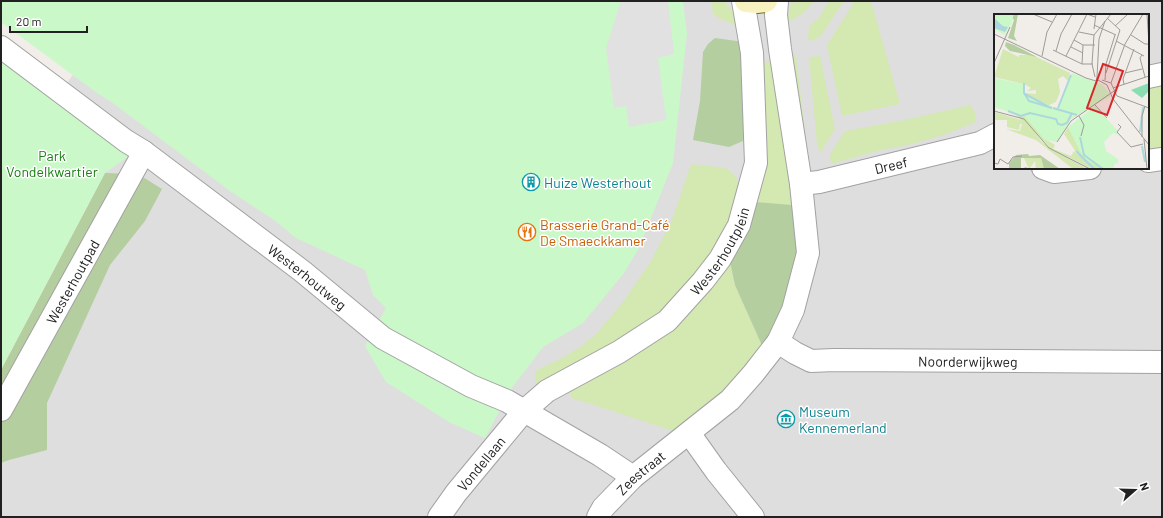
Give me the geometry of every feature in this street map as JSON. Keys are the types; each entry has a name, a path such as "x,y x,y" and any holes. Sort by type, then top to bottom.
{"main road":[{"path":"744,1 766,1"}],"street":[{"name":"Westerhoutplein","path":"524,411 547,391 619,352 667,321 703,282 720,259 739,225 756,163 752,53 744,1"},
{"path":"753,517 716,471 689,433 730,400 754,374 778,342 793,310 808,253 801,184 780,49 776,15 777,1"},
{"name":"Westerhoutweg","path":"1,47 302,271 383,338 471,386 507,401 600,455 633,477"},
{"path":"1149,77 1162,74"},
{"name":"Dreef","path":"801,184 818,182 990,142"},
{"name":"Westerhoutpad","path":"1,410 144,152"},
{"path":"1149,161 1162,159"},
{"path":"1046,169 1054,172 1081,169"},
{"name":"Noorderwijkweg","path":"778,342 811,361 1162,362"},
{"name":"Vondellaan","path":"439,517 456,493 524,411"},
{"name":"Zeestraat","path":"598,517 604,508 633,477 689,433"}],"shaded area":[{"path":"463,1 1162,1 1162,517 1,517 1,168 100,40"},
{"path":"621,1 668,1 674,54 658,58 666,120 629,127 626,106 614,108 606,48"}],"green space":[{"path":"1,1 683,1 687,33 673,163 639,248 624,273 583,323 543,347 511,389 485,438 449,422 386,382 365,346 386,308 373,295 365,270 296,238 274,220 230,191 110,101 97,93 1,22"},
{"path":"711,1 724,1 740,21 740,27 720,19 713,14"},
{"path":"794,1 814,1 802,14 787,22 790,5"},
{"path":"829,1 844,1 820,37 810,41 808,39 809,26 818,19"},
{"path":"855,1 871,1 900,104 842,116 827,45"},
{"path":"715,38 744,42 750,132 743,141 729,147 693,140 700,101 703,52 708,44"},
{"path":"789,55 796,55 808,157 804,158"},
{"path":"820,56 835,129 820,153 817,144 809,57"},
{"path":"773,60 797,208 755,202 764,148 764,63"},
{"name":"Park Vondelkwartier","path":"1,61 129,156 105,173 1,370"},
{"path":"1162,86 1162,148 1149,149 1149,88"},
{"path":"971,105 975,113 976,122 946,134 912,144 877,151 831,164 830,154 845,131"},
{"path":"691,164 726,168 736,177 740,187 739,196 725,231 701,273 680,296 640,329 536,386 535,371 564,357 582,346 597,333 623,302 651,261 672,220"},
{"path":"105,173 138,174 162,189 145,221 110,265 47,403 47,450 1,463 1,370"},
{"path":"755,202 791,205 797,208 799,240 792,281 777,327 764,350 735,285 729,257"},
{"path":"729,257 735,285 764,350 707,411 676,432 573,399 568,392"}],"place":[{"name":"Huize Westerhout","path":"531,182"},
{"name":"Brasserie Grand-Café De Smaeckkamer","path":"527,232"},
{"name":"Museum Kennemerland","path":"786,419"}]}
